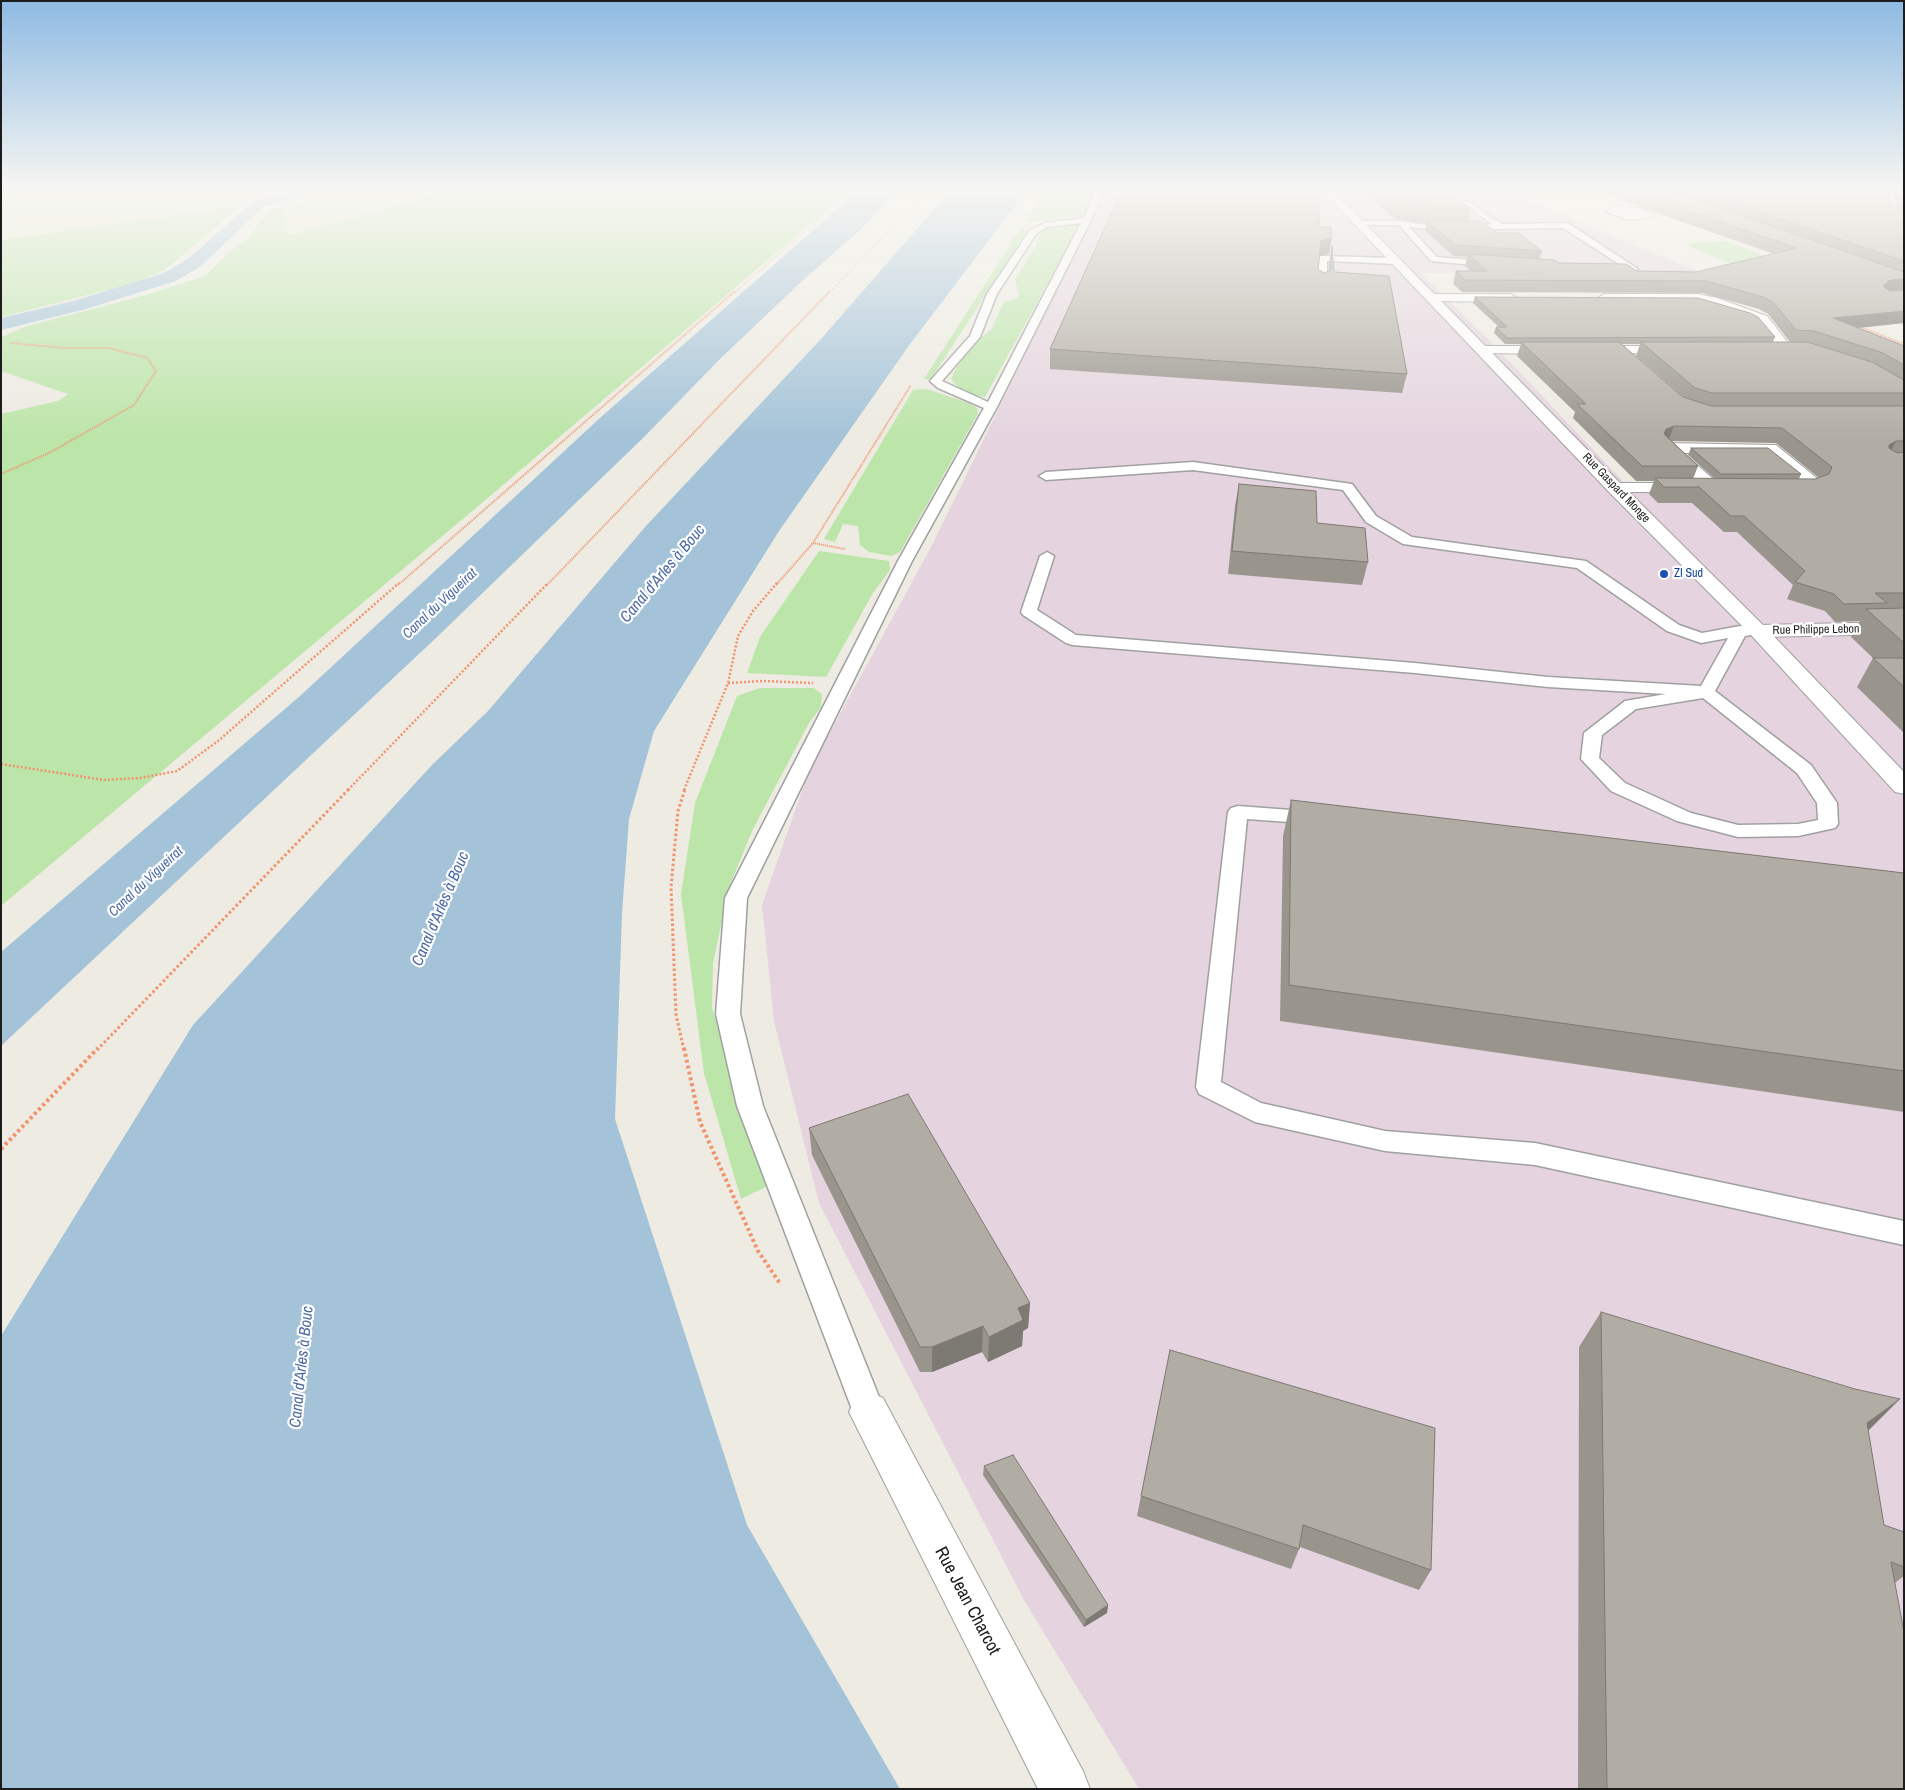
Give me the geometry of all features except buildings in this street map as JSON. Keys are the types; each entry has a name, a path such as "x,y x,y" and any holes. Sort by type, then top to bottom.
{"street":[{"name":"Rue Gaspard Monge","path":"1410,274 1749,631 1904,787"},
{"path":"1434,298 1520,298"},
{"path":"1588,298 1697,298 1713,301 1753,314 1762,320 1785,348"},
{"path":"1769,349 1803,349"},
{"path":"1484,350 1570,350"},
{"path":"1599,350 1686,350"},
{"path":"1618,350 1633,363"},
{"path":"1750,433 1815,484 1808,488 1770,488"},
{"path":"1713,488 1662,443 1770,448"},
{"path":"1615,488 1732,488"},
{"name":"Rue Philippe Lebon","path":"1749,631 1904,628"},
{"name":"Rue Jean Charcot","path":"868,1412 1065,1789"}],"lane":[{"path":"991,407 949,390 936,380 975,337 992,294 1006,274"},
{"path":"868,1412 750,1106 728,1014 736,898 905,561 991,407 1060,274"},
{"path":"1322,274 1322,286"},
{"path":"1046,476 1193,466 1347,487 1371,519 1408,541 1580,564 1673,628 1700,638 1749,631"},
{"path":"1047,556 1029,612 1072,640 1548,682 1638,686 1706,692 1804,769 1827,803 1828,824 1798,830 1738,831 1684,817 1618,787 1590,760 1593,733 1631,705 1706,692 1749,631"},
{"path":"1340,821 1238,812 1208,1087 1255,1112 1385,1141 1535,1154 1904,1233"}],"path":[{"path":"1,764 104,780 140,778 177,771 218,741 756,274"},
{"path":"1,1149 847,274"},
{"path":"1853,324 1904,344"},
{"path":"1,474 48,453 134,405 156,371 146,358 109,348 65,348 10,343"},
{"path":"813,543 845,549"},
{"path":"728,683 763,681 844,684"}],"shaded area":[{"path":"1065,274 1421,274 1490,341 1634,493 1820,493 1904,455 1904,1789 1139,1789 1024,1600 819,1203 774,1021 762,905 809,771 930,549"},
{"path":"1571,274 1703,274 1704,274"}],"green space":[{"path":"1,274 156,274 127,285 1,317"},
{"path":"207,274 752,274 477,507 1,906 1,414 58,401 68,394 1,371 1,337 27,326 146,295 205,276"},
{"path":"992,274 999,274 931,379 924,379"},
{"path":"1019,274 1053,274 985,397 970,395 959,388 951,379 973,344 991,330 1004,302 1017,298 1019,295 1015,280"},
{"path":"1754,274 1811,274 1839,284 1828,304"},
{"path":"926,389 969,403 977,408 978,414 900,552 891,556 869,552 860,545 858,526 843,524 835,542 824,539 913,390"},
{"path":"819,551 889,561 890,570 873,593 826,677 747,673 760,637"},
{"path":"760,688 813,688 822,694 821,707 809,723 753,829 729,887 713,963 712,1008 744,1109 772,1184 741,1199 704,1073 681,894 695,803 737,696"}],"water":[{"name":"Canal du Vigueirat","path":"764,274 811,274 721,358 642,439 437,637 1,1046 1,952 300,696 601,417"},
{"name":"Canal d'Arles à Bouc","path":"878,274 964,274 910,344 779,531 654,731 629,819 622,913 615,1119 747,1525 900,1789 1,1789 1,1336 193,1025 432,765 488,711 646,526 821,339"}],"waterway":[{"path":"1,324 79,305 170,277 176,274"}],"place":[{"name":"ZI Sud","path":"1664,574"}]}
